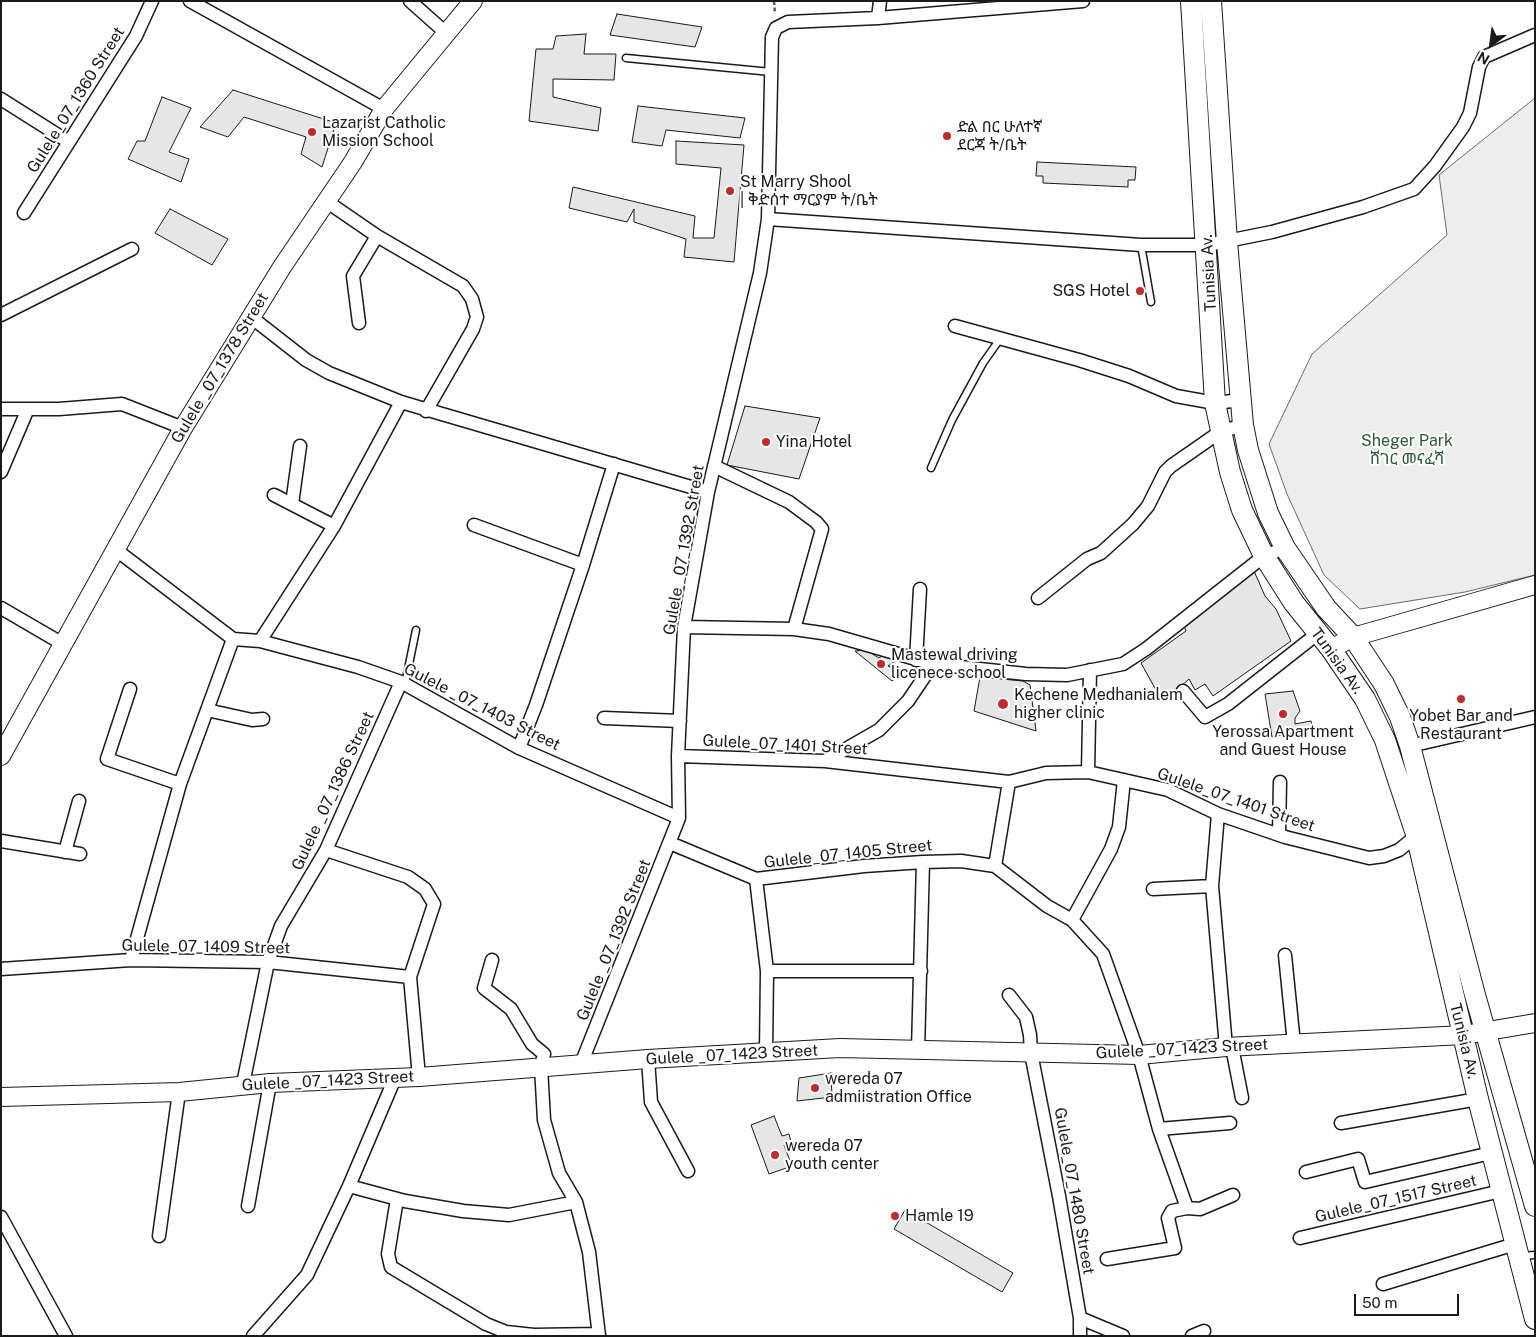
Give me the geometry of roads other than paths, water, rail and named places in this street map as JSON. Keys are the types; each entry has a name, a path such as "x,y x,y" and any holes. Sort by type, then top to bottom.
{"main road":[{"name":"Gulele _07_1378 Street","path":"1,756 183,428 250,317 384,109 473,1"},
{"name":"Tunisia Av.","path":"1191,1 1216,403 1220,432 1242,510 1264,556 1317,634 1331,649 1365,699 1377,721 1424,830 1487,1032 1535,1206"},
{"name":"Tunisia Av.","path":"1211,1 1227,242 1243,425 1255,475 1268,513 1284,548 1326,608 1353,637 1384,684 1400,717 1410,746 1424,830 1464,1035 1500,1191 1523,1252 1535,1319"},
{"path":"1331,649 1353,637 1535,585"},
{"name":"Gulele _07_1423 Street","path":"1,1097 179,1092 270,1082 419,1077 648,1059 840,1048 1139,1055 1229,1047 1464,1035 1535,1023"}],"street":[{"name":"Gulele_07_1360 Street","path":"24,213 136,36 152,1"},
{"path":"190,1 384,109"},
{"path":"410,1 446,33"},
{"path":"880,1 878,18 1015,4 1083,1"},
{"name":"Gulele _07_1392 Street","path":"581,1064 679,818 678,756 684,627 708,492 760,274 768,219 772,37 776,28 788,22 878,18"},
{"path":"768,219 1141,245 1207,245 1227,242 1363,207 1414,189 1435,166 1463,127 1470,113 1479,67 1484,57 1535,35"},
{"path":"1,99 69,142"},
{"path":"326,201 377,236 463,286 472,299 477,316 473,329 426,410"},
{"path":"359,323 353,276 377,236"},
{"path":"1,315 132,249"},
{"path":"250,317 306,360 329,373 401,402 708,492"},
{"path":"955,326 1112,370 1176,396 1216,403 1241,400"},
{"path":"260,642 334,526 401,402"},
{"path":"1,409 27,410 122,404 183,428"},
{"path":"1,472 27,410"},
{"path":"1038,598 1087,559 1101,552 1133,524 1148,506 1165,472 1186,454 1220,432 1243,425"},
{"path":"292,504 300,446"},
{"path":"519,748 536,705 583,565 614,464"},
{"path":"714,466 789,502 816,522 822,529 794,629"},
{"path":"274,495 334,526"},
{"path":"474,525 583,565"},
{"path":"684,627 794,629 829,634 932,664 1026,674 1067,675 1123,664 1146,649 1264,556 1284,548"},
{"path":"115,549 233,639 180,784 132,960"},
{"path":"916,660 920,589"},
{"path":"1,608 63,644"},
{"path":"1183,691 1205,717 1228,704 1317,634"},
{"name":"Gulele _07_1403 Street","path":"233,639 260,642 358,667 403,683 519,748 679,818"},
{"path":"825,761 879,730 908,701 932,664"},
{"path":"1088,772 1090,670"},
{"name":"Gulele _07_1386 Street","path":"243,1084 268,962 281,926 326,850 403,683"},
{"path":"130,689 107,759 180,784"},
{"path":"207,710 252,720 263,718"},
{"path":"1410,746 1535,717"},
{"path":"604,718 680,720"},
{"name":"Gulele_07_1401 Street","path":"678,756 825,761 1009,782 1046,773 1088,772 1168,790 1218,814 1279,835 1369,858 1384,856 1399,850 1424,830"},
{"path":"1072,920 1111,849 1120,827 1124,780"},
{"path":"995,866 1009,782"},
{"path":"1279,835 1280,782"},
{"path":"65,852 79,801"},
{"path":"1218,814 1212,886 1229,1047 1242,1098"},
{"path":"1,842 80,854"},
{"path":"670,843 756,880 767,971 766,1053"},
{"path":"326,850 408,877 425,889 434,904 410,977 419,1077"},
{"name":"Gulele_07_1405 Street","path":"756,880 864,866 961,861 995,866 1048,906 1072,920 1103,954 1139,1055 1159,1129 1187,1208"},
{"path":"918,1050 923,862"},
{"path":"1153,889 1212,886"},
{"path":"1285,955 1294,1044"},
{"name":"Gulele_07_1409 Street","path":"1,969 132,960 268,962 410,977"},
{"path":"397,1199 388,1254 390,1267 486,1324 506,1332 534,1335 599,1335 589,1252 576,1202 560,1172 544,1120 541,1067 544,1054 532,1044 511,1009 484,988 492,960"},
{"path":"767,971 921,971"},
{"name":"Gulele_07_1480 Street","path":"1009,995 1026,1016 1031,1053 1059,1196 1080,1318 1080,1336"},
{"path":"648,1059 651,1102 688,1171"},
{"path":"252,1336 307,1275 349,1186 395,1078"},
{"path":"248,1206 270,1082"},
{"path":"159,1236 179,1092"},
{"path":"1341,1123 1478,1099"},
{"path":"1159,1129 1230,1123"},
{"path":"1306,1172 1358,1159 1365,1182 1491,1153"},
{"path":"349,1186 397,1199 463,1211 509,1215 576,1202"},
{"name":"Gulele_07_1517 Street","path":"1300,1238 1500,1191"},
{"path":"1107,1258 1175,1248 1168,1218 1172,1211 1187,1208 1200,1209 1233,1195"},
{"path":"1,1217 66,1336"},
{"path":"1383,1284 1523,1252"},
{"path":"1080,1318 1123,1336"}],"lane":[{"path":"626,58 771,72"},
{"path":"1141,245 1151,302"},
{"path":"931,468 952,420 983,363 1000,339"},
{"path":"403,683 416,630"}],"place":[{"name":"Lazarist Catholic Mission School","path":"312,132"},
{"name":"ድል በር ሁለተኛ ደርጃ ት/ቤት","path":"947,136"},
{"name":"St Marry Shool | ቅድሰተ ማርያም ት/ቤት","path":"730,191"},
{"name":"SGS Hotel","path":"1140,291"},
{"name":"Yina Hotel","path":"766,442"},
{"name":"Mastewal driving licenece school","path":"881,664"},
{"name":"Yobet Bar and Restaurant","path":"1461,699"},
{"name":"Kechene Medhanialem higher clinic","path":"1003,704"},
{"name":"Yerossa Apartment and Guest House","path":"1283,714"},
{"name":"wereda 07 admiistration Office","path":"815,1088"},
{"name":"wereda 07 youth center","path":"775,1155"},
{"name":"Hamle 19","path":"895,1216"}],"park label":[{"name":"Sheger Park ሸገር መናፈሻ","path":"1407,450"}]}
